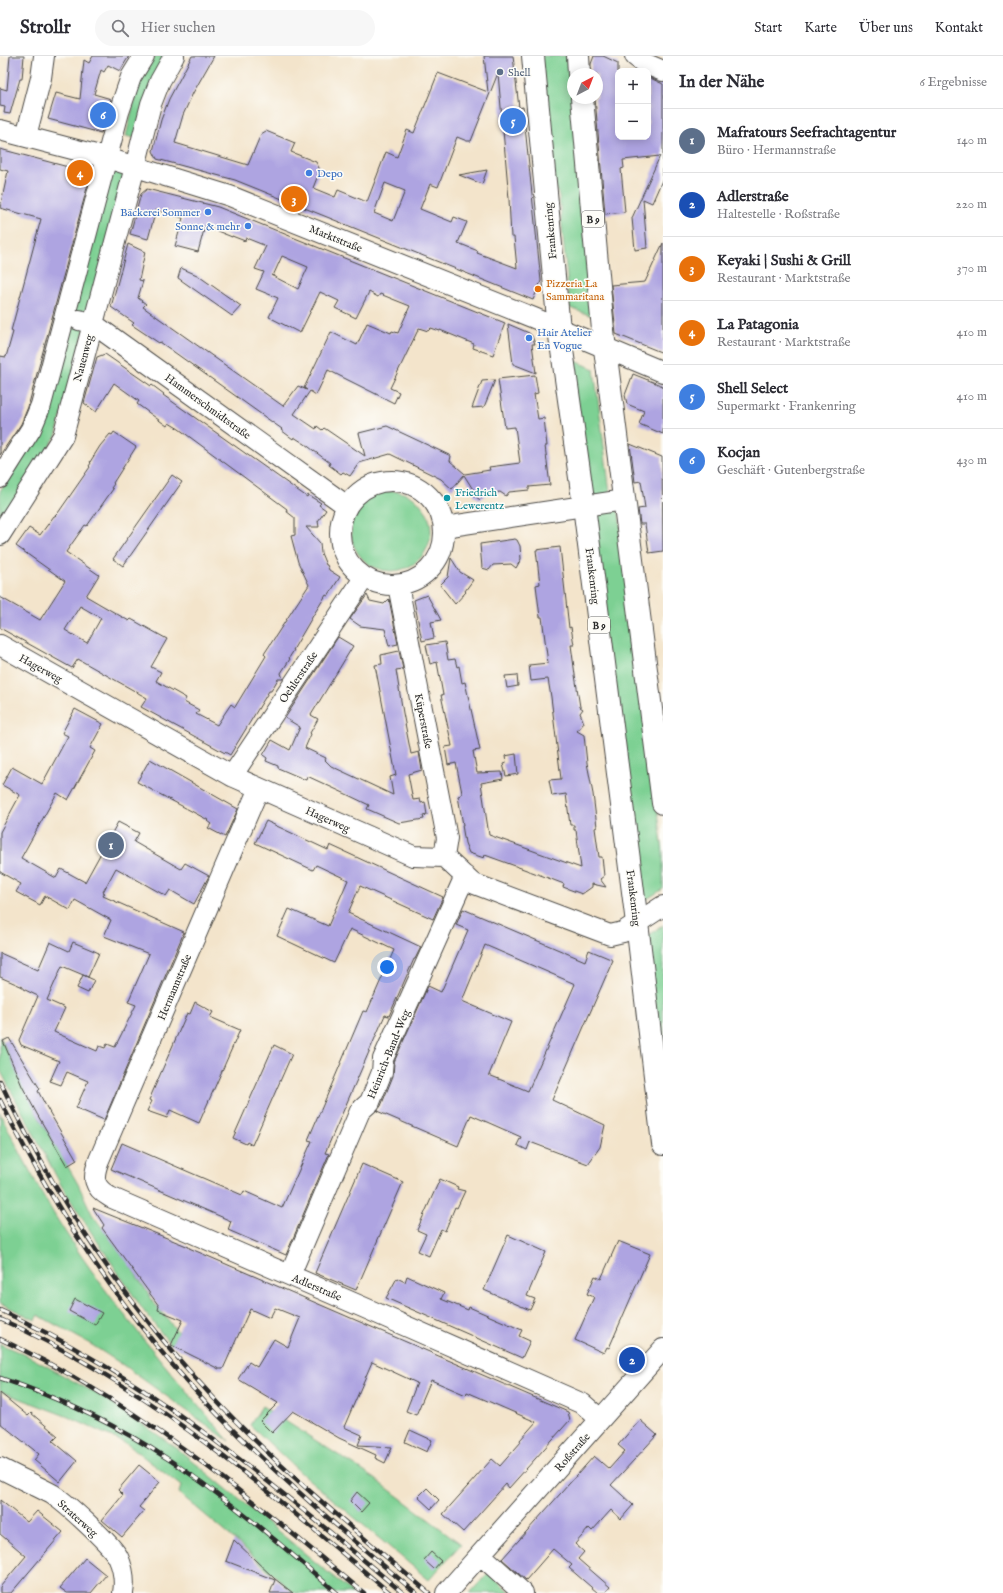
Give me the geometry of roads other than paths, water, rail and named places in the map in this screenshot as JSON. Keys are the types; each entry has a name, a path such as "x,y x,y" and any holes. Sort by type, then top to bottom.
{"main road":[{"name":"Frankenring","path":"533,56 559,328 584,506 637,923 663,1144"},
{"path":"578,56 579,68"},
{"name":"B 9","path":"583,104 605,347 663,803"}],"street":[{"path":"26,136 41,78 44,56"},
{"path":"0,478 31,429 38,411 119,112 131,77 144,56"},
{"name":"Nauenweg","path":"0,535 63,436 92,323 145,170 151,104 160,81 174,56"},
{"path":"635,56 644,63 663,72"},
{"name":"Marktstraße","path":"0,130 107,158 230,196 559,328 663,372"},
{"name":"Hammerschmidtstraße","path":"64,316 92,323 346,506"},
{"path":"390,480 403,481 426,493 435,503 441,515 444,527 444,541 440,554 433,566 423,575 411,582 398,585 375,583 364,578 350,564 340,545 339,532 341,518 346,506 355,495 371,485 390,480"},
{"path":"444,527 624,500"},
{"name":"Oehlerstraße","path":"232,776 364,578"},
{"name":"Küperstraße","path":"398,585 447,838 444,857"},
{"name":"Hagerweg","path":"0,645 232,776 413,856 444,857"},
{"name":"Hermannstraße","path":"97,1186 94,1178 99,1160 259,788"},
{"path":"444,857 472,883 610,935 623,932 663,906"},
{"name":"Heinrich-Band-Weg","path":"290,1275 360,1111 370,1102 382,1072 383,1059 465,876"},
{"name":"Adlerstraße","path":"97,1186 103,1193 110,1197 583,1404 600,1419"},
{"name":"Roßstraße","path":"446,1593 663,1349"},
{"name":"Straterweg","path":"0,1468 53,1495 95,1532 118,1557 124,1577 123,1593"},
{"path":"481,1555 523,1593"}],"railway":[{"path":"0,1081 22,1126 72,1213 128,1295 159,1335 225,1410 274,1458 324,1504 429,1593"},
{"path":"0,1100 22,1143 71,1226 97,1266 155,1344 219,1416 266,1462 340,1529 416,1593"},
{"path":"0,1310 56,1338 110,1369 161,1402 260,1475 308,1513 403,1593"},
{"path":"0,1319 54,1345 106,1375 156,1407 252,1479 390,1593"},
{"path":"0,1339 50,1364 98,1391 145,1422 235,1487 364,1593"},
{"path":"0,1378 45,1394 67,1404 110,1425 151,1448 193,1476 235,1508 277,1541 337,1593"}],"place":[{"name":"Shell","path":"500,72"},
{"name":"Kocjan","path":"103,115"},
{"name":"Shell Select","path":"513,121"},
{"name":"La Patagonia","path":"80,173"},
{"name":"Depo","path":"309,173"},
{"name":"Keyaki | Sushi & Grill","path":"294,199"},
{"name":"Bäckerei Sommer","path":"208,212"},
{"name":"Sonne & mehr","path":"248,226"},
{"name":"Pizzeria La Sammaritana","path":"538,289"},
{"name":"Hair Atelier En Vogue","path":"529,338"},
{"name":"Friedrich Lewerentz","path":"447,498"},
{"name":"Mafratours Seefrachtagentur","path":"111,845"},
{"name":"Adlerstraße","path":"632,1360"}]}
